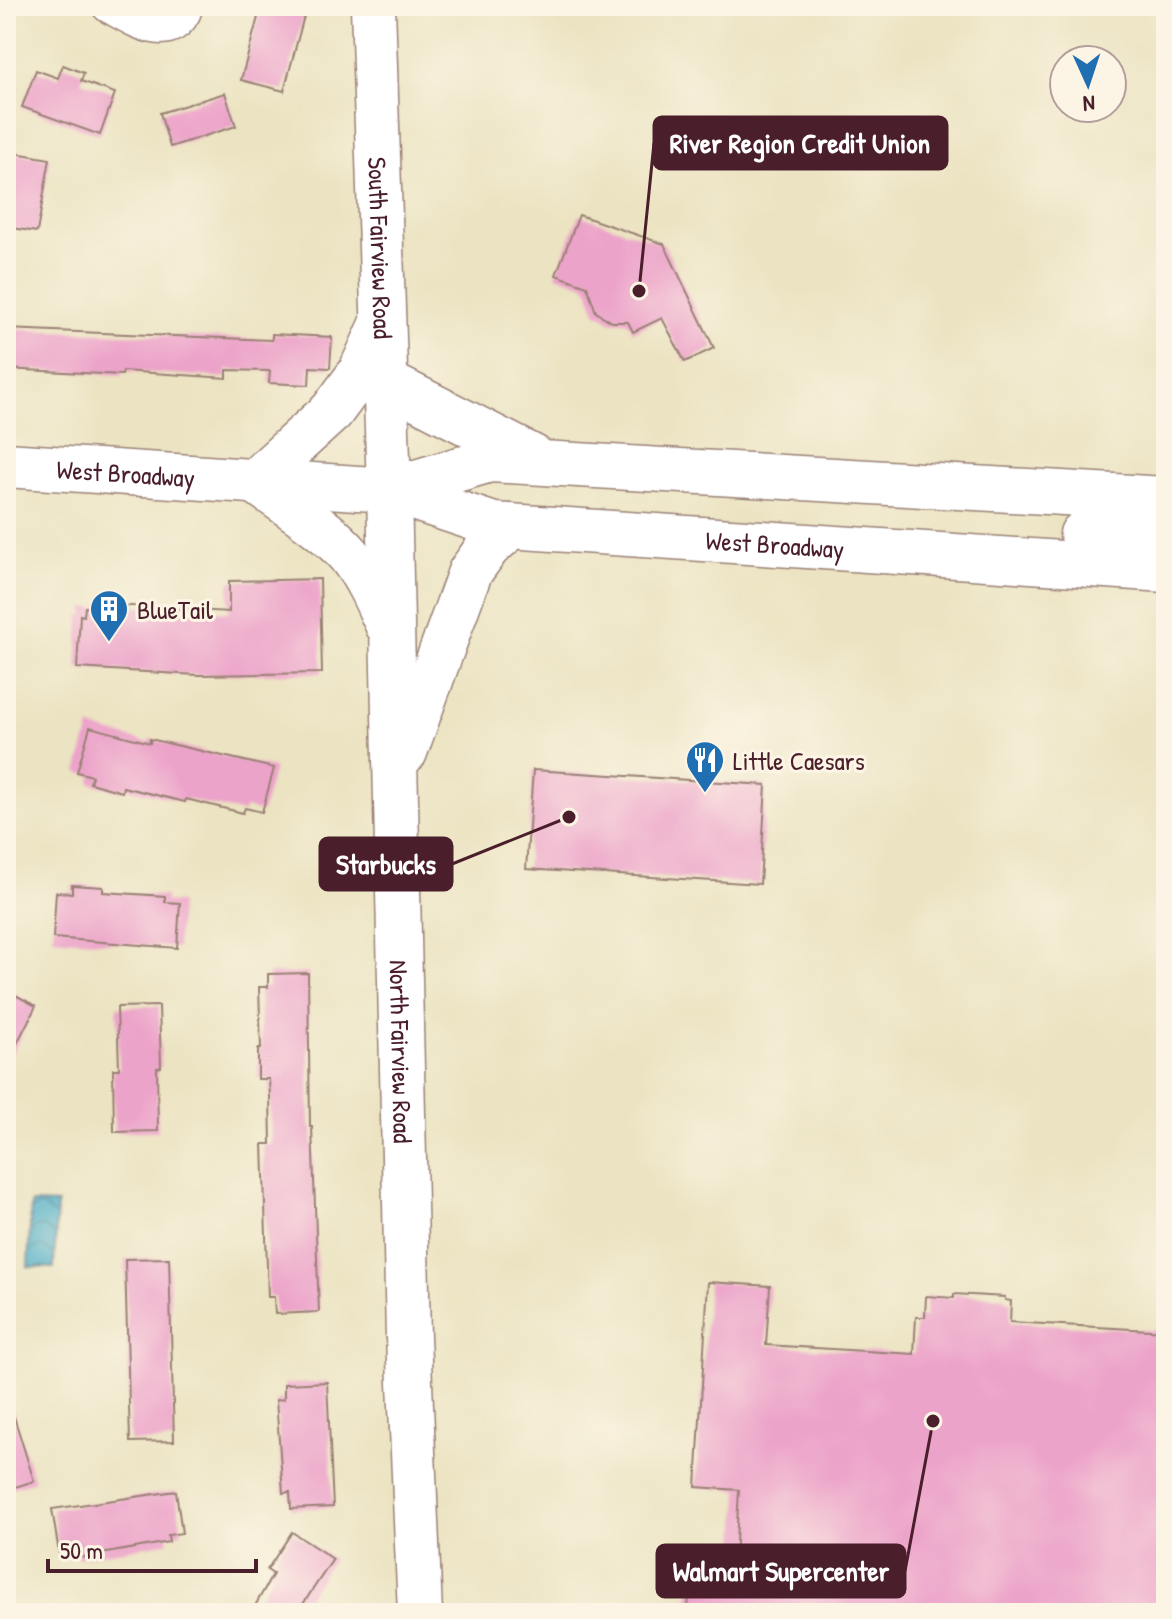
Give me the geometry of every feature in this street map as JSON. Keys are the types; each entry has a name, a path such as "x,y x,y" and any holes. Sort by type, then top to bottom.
{"main road":[{"name":"South Fairview Road","path":"373,6 389,490"},
{"path":"383,322 360,373 332,411 255,481 349,555 368,583 392,635"},
{"path":"386,382 546,463"},
{"name":"West Broadway","path":"389,490 490,460 1166,499"},
{"name":"West Broadway","path":"6,465 389,490 494,525 1166,570"},
{"name":"North Fairview Road","path":"389,490 408,1337 420,1613"},
{"path":"910,552 982,531 1008,528 1139,538 1164,529 1166,520"},
{"path":"396,777 470,572 488,547 512,526"}],"street":[{"path":"108,6 143,25 159,29 174,24 184,16 187,6"}],"water":[{"path":"31,1203 57,1204 54,1268 28,1267"}],"building":[{"path":"261,6 304,16 284,91 241,80"},
{"path":"63,65 84,73 81,81 115,93 100,135 22,107 36,70 58,78"},
{"path":"225,93 236,126 170,147 160,113"},
{"path":"10,152 50,159 37,232 6,227 6,172"},
{"path":"579,215 664,244 714,348 685,362 662,318 633,332 628,322 612,322 596,312 587,286 556,275"},
{"path":"6,329 272,340 272,334 332,337 330,368 310,367 309,385 269,383 270,371 227,370 227,378 123,371 122,375 6,369"},
{"path":"320,579 322,673 198,675 77,668 80,615 84,616 85,607 98,608 98,604 229,612 229,581"},
{"path":"90,727 150,743 150,739 274,768 262,812 245,808 243,813 186,799 185,802 123,787 122,792 90,783 92,776 77,772"},
{"path":"533,770 766,785 760,884 526,869"},
{"path":"72,885 103,887 103,892 165,896 165,902 180,903 177,948 53,938 56,892 72,893"},
{"path":"308,973 310,1127 319,1312 275,1314 274,1297 268,1297 263,1144 271,1144 270,1097 269,1079 258,1079 258,1049 261,1049 259,987 268,987 268,974"},
{"path":"6,990 36,1006 6,1065"},
{"path":"159,1006 161,1067 157,1068 158,1131 114,1132 113,1069 119,1069 117,1007"},
{"path":"169,1258 174,1441 130,1442 125,1259"},
{"path":"708,1282 770,1286 766,1345 914,1354 916,1317 925,1317 926,1296 954,1298 954,1294 1005,1297 1005,1300 1011,1301 1010,1322 1166,1331 1166,1613 688,1613 691,1556 735,1559 739,1490 696,1487"},
{"path":"327,1382 333,1507 291,1509 290,1492 283,1493 276,1400 284,1399 284,1384"},
{"path":"6,1407 11,1407 34,1481 6,1490"},
{"path":"176,1491 182,1533 168,1535 169,1542 78,1558 76,1550 59,1553 52,1509"},
{"path":"292,1532 333,1559 297,1613 251,1613 273,1574 267,1570"}],"place":[{"name":"River Region Credit Union","path":"639,291"},
{"name":"BlueTail","path":"109,643"},
{"name":"Little Caesars","path":"705,794"},
{"name":"Starbucks","path":"569,817"},
{"name":"Walmart Supercenter","path":"933,1421"}]}
